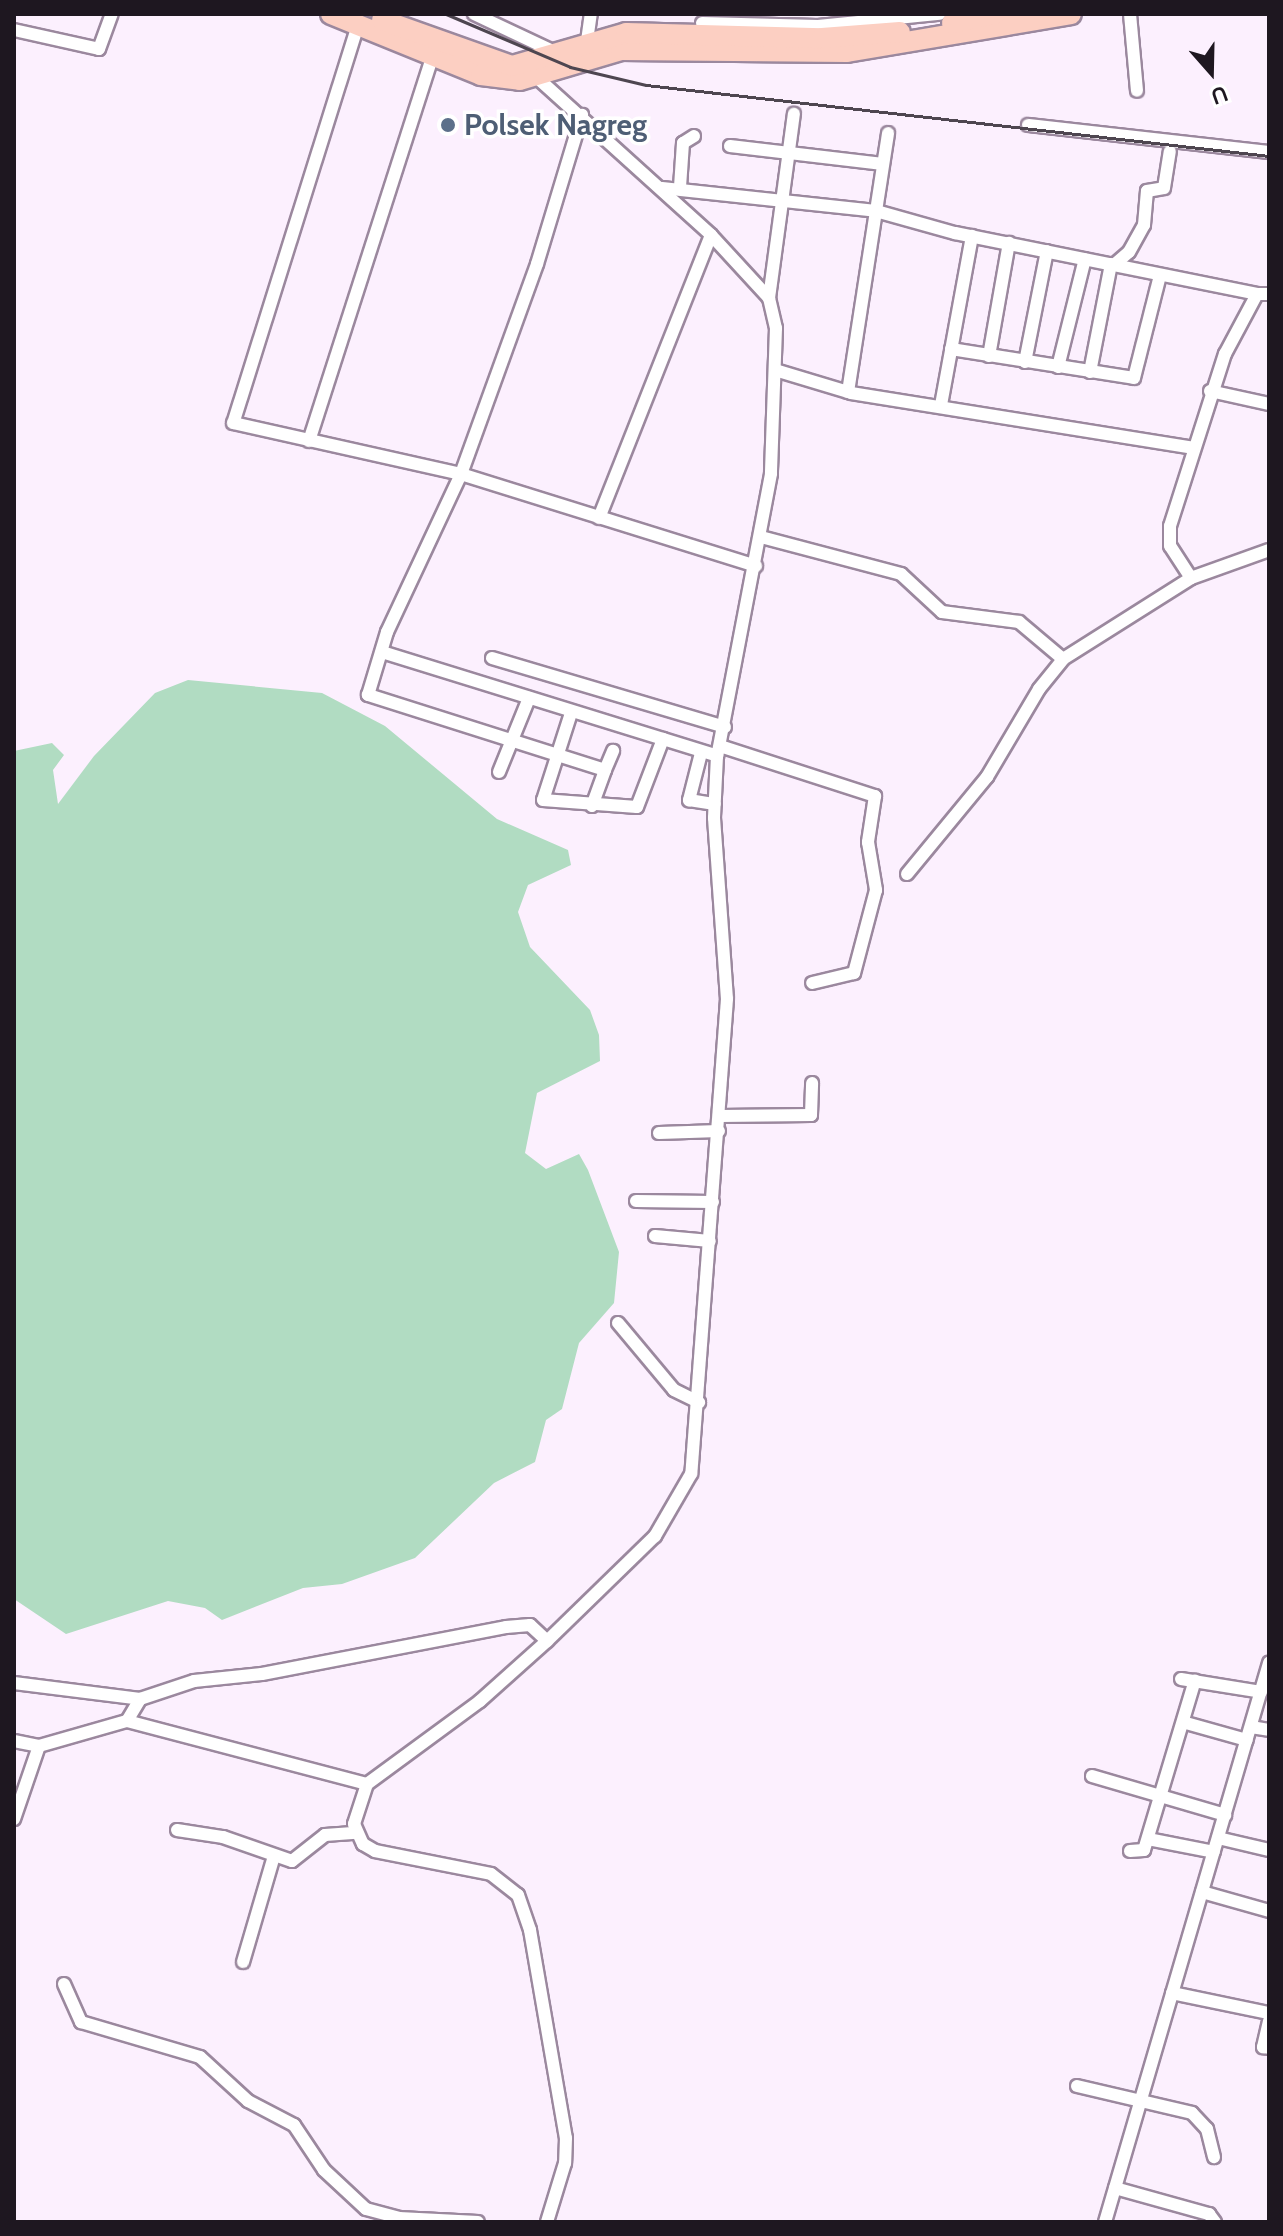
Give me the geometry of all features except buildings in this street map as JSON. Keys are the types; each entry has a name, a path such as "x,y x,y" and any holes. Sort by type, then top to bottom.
{"highway":[{"path":"331,14 362,20 495,64 531,71 557,53 587,41 702,24 852,37 995,14"},
{"path":"362,20 433,55 489,77 531,71 621,50 847,52 1071,14"}],"street":[{"path":"14,30 99,49 112,14"},
{"path":"474,14 557,53"},
{"path":"587,41 591,14"},
{"path":"702,24 939,14"},
{"path":"1130,14 1137,91"},
{"path":"362,20 233,423 461,474 756,566"},
{"path":"309,441 433,55"},
{"path":"531,71 662,188 769,298"},
{"path":"547,2222 565,2163 566,2138 530,1930 518,1895 491,1874 375,1851 356,1833 356,1812 367,1784 480,1701 655,1536 691,1474 699,1402 727,999 715,804 718,751 756,566 771,474 776,328 769,298 794,114"},
{"path":"582,115 537,264 461,474 368,688 373,699 605,770"},
{"path":"1028,125 1171,146 1269,152"},
{"path":"848,392 888,133"},
{"path":"680,187 683,143 694,136"},
{"path":"730,146 883,164"},
{"path":"1090,372 1113,264 1129,252 1144,225 1147,191 1164,188 1171,146"},
{"path":"662,188 680,187 876,211 972,236 1263,294 1210,391 1168,537 1174,556 1191,578"},
{"path":"599,518 711,235"},
{"path":"941,405 972,236"},
{"path":"989,356 1009,243"},
{"path":"1025,362 1047,251"},
{"path":"1058,367 1085,259"},
{"path":"951,349 1136,377 1160,275"},
{"path":"775,370 848,392 1193,448"},
{"path":"1210,391 1269,404"},
{"path":"761,537 895,571 936,609 1019,622 1063,659"},
{"path":"907,874 987,777 1039,689 1063,659 1191,578 1269,550"},
{"path":"382,652 701,753 718,751 875,796 868,850 876,890 854,973 812,983"},
{"path":"492,658 725,727"},
{"path":"499,772 529,698"},
{"path":"571,713 554,756 543,800 637,807 663,739"},
{"path":"592,806 613,751"},
{"path":"701,753 689,800 715,804"},
{"path":"720,1116 811,1115 812,1083"},
{"path":"659,1133 719,1131"},
{"path":"636,1201 713,1202"},
{"path":"655,1236 710,1241"},
{"path":"618,1323 674,1390 699,1402"},
{"path":"14,1683 140,1699 194,1681 262,1674 506,1627 530,1625 547,1641"},
{"path":"1105,2222 1269,1663"},
{"path":"1181,1679 1261,1692"},
{"path":"1130,1851 1141,1854 1148,1839 1159,1797 1186,1723 1195,1680"},
{"path":"127,1721 140,1699"},
{"path":"14,1741 39,1746 127,1721 367,1784"},
{"path":"1186,1723 1249,1733 1269,1730"},
{"path":"14,1819 39,1746"},
{"path":"1092,1776 1225,1815"},
{"path":"177,1830 223,1837 274,1856 296,1860 325,1835 356,1833"},
{"path":"1218,1838 1269,1850"},
{"path":"1148,1839 1214,1852"},
{"path":"243,1962 274,1856"},
{"path":"1202,1892 1269,1911"},
{"path":"64,1984 81,2022 200,2057 248,2101 294,2125 333,2181 366,2209 419,2220 478,2222"},
{"path":"1172,1993 1269,2013"},
{"path":"1267,2047 1269,2021"},
{"path":"1077,2086 1174,2105 1201,2119 1214,2157"},
{"path":"1115,2188 1209,2214 1215,2222"}],"green space":[{"path":"188,680 322,693 385,726 497,819 568,850 571,865 528,885 518,912 530,947 590,1010 599,1035 600,1061 537,1093 525,1153 546,1169 579,1154 619,1252 614,1303 579,1343 562,1409 546,1420 535,1462 494,1483 415,1558 342,1584 303,1588 222,1620 205,1608 168,1601 66,1634 14,1599 14,751 52,743 64,755 53,770 58,804 94,756 155,693"}],"railway":[{"path":"446,14 570,67 646,85 1269,156"}],"place":[{"name":"Polsek Nagreg","path":"448,125"}]}
